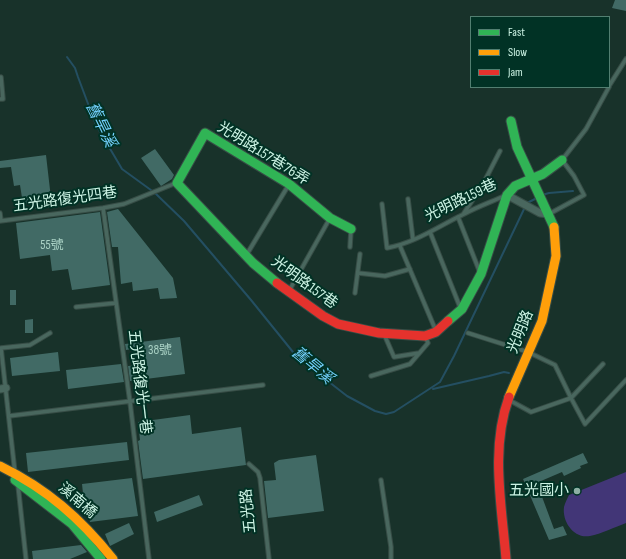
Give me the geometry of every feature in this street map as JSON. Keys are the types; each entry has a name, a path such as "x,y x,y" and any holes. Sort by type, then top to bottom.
{"street":[{"name":"光明路","path":"506,559 498,465 501,424 508,399 542,321 556,256 555,230 517,147 511,121"},
{"name":"光明路157巷76弄","path":"177,183 205,133 289,184 330,218 351,229"},
{"name":"光明路159巷","path":"510,196 515,186 543,174 562,160"},
{"name":"光明路157巷","path":"177,183 253,263 288,292 323,316 338,324 383,333 425,336 436,332 462,309 481,274 510,196"},
{"path":"510,196 540,213 548,214"},
{"path":"0,466 16,477"},
{"path":"0,473 16,477"},
{"name":"溪南橋","path":"16,477 72,524 101,559"},
{"name":"溪南橋","path":"16,477 61,504 84,524 113,559"}],"lane":[{"path":"610,85 626,59"},
{"path":"0,99 3,99 1,77"},
{"path":"548,214 584,195 574,176 562,160 586,129 608,88"},
{"path":"463,214 482,186 500,151"},
{"name":"五光路復光四巷","path":"1,221 124,204 177,183"},
{"path":"247,255 289,184"},
{"name":"光明路159巷","path":"400,246 463,214 510,196"},
{"path":"408,199 413,240"},
{"path":"382,204 387,248 400,246 436,332"},
{"name":"五光路復光一巷","path":"103,208 130,402 148,559"},
{"path":"0,213 1,221"},
{"path":"458,217 481,274"},
{"path":"288,292 330,218"},
{"path":"350,246 351,229"},
{"path":"430,232 462,309"},
{"path":"355,293 360,254"},
{"path":"358,273 385,276 410,269"},
{"path":"76,307 116,302"},
{"path":"26,559 9,416 3,388 1,348 30,344 50,333"},
{"path":"383,333 394,357 419,353"},
{"path":"468,333 528,352 556,365 585,424 626,380"},
{"path":"371,376 410,364 428,343 425,336"},
{"path":"508,399 531,412 571,398 603,364"},
{"path":"9,416 263,385"},
{"name":"五光路","path":"249,464 258,472 260,478 269,559"},
{"path":"381,480 391,547 391,559"}],"shaded area":[{"path":"626,472 626,523 590,536 579,535 574,532 567,524 564,513 564,506 569,495"}],"building":[{"path":"615,0 626,0 626,11 612,8"},
{"path":"155,149 174,175 172,179 161,186 141,158"},
{"path":"46,155 52,207 35,209 34,202 23,204 20,185 14,186 11,167 0,168 0,161"},
{"path":"118,209 173,278 177,298 160,299 158,288 133,291 132,282 121,284 118,247 112,247 107,212"},
{"path":"100,212 110,285 72,290 68,269 52,271 50,255 20,259 16,223"},
{"path":"10,290 16,290 16,305 10,305"},
{"path":"33,319 33,333 25,333 25,320"},
{"path":"180,337 185,374 130,381 128,366 140,365 138,348 126,350 125,344"},
{"path":"58,352 60,371 12,376 10,358"},
{"path":"121,364 124,382 68,389 66,370"},
{"path":"190,415 192,434 241,427 246,465 143,479 138,441 140,440 138,422"},
{"path":"127,442 129,460 28,472 26,453"},
{"path":"583,453 588,463 564,476 562,472 541,481 540,485 538,486 554,529 563,526 567,535 549,540 523,479"},
{"path":"316,455 324,511 268,518 264,481 276,480 274,463 279,460"},
{"path":"132,478 138,516 90,522 87,503 84,503 82,484"},
{"path":"199,495 203,505 157,522 154,512"},
{"path":"129,523 134,534 110,546 105,534"},
{"path":"81,545 87,552 70,559 33,559 32,551"}],"waterway":[{"name":"舊旱溪","path":"67,57 75,68 96,125 122,169 155,193 184,221 297,357 347,396 375,411 386,414 394,412 440,382 454,356 525,207"},
{"name":"舊旱溪","path":"542,195 573,191"},
{"name":"舊旱溪","path":"527,203 537,198"},
{"path":"433,389 504,372 509,373"}],"traffic: fast":[{"path":"511,121 517,147 554,227"},
{"path":"277,283 253,263 177,183 205,133 289,184 330,218 351,229"},
{"path":"448,321 462,309 481,274 507,195 515,186 543,174 562,160"},
{"path":"15,480 72,524 101,559"}],"traffic: slow":[{"path":"509,397 542,321 556,256 554,227"},
{"path":"0,466 33,484 62,506 88,530 113,559"}],"traffic: jam":[{"path":"277,283 323,316 338,324 379,333 425,336 436,332 448,321"},
{"path":"506,559 500,498 499,457 503,417 509,397"}],"place":[{"name":"五光國小","path":"577,491"}]}
